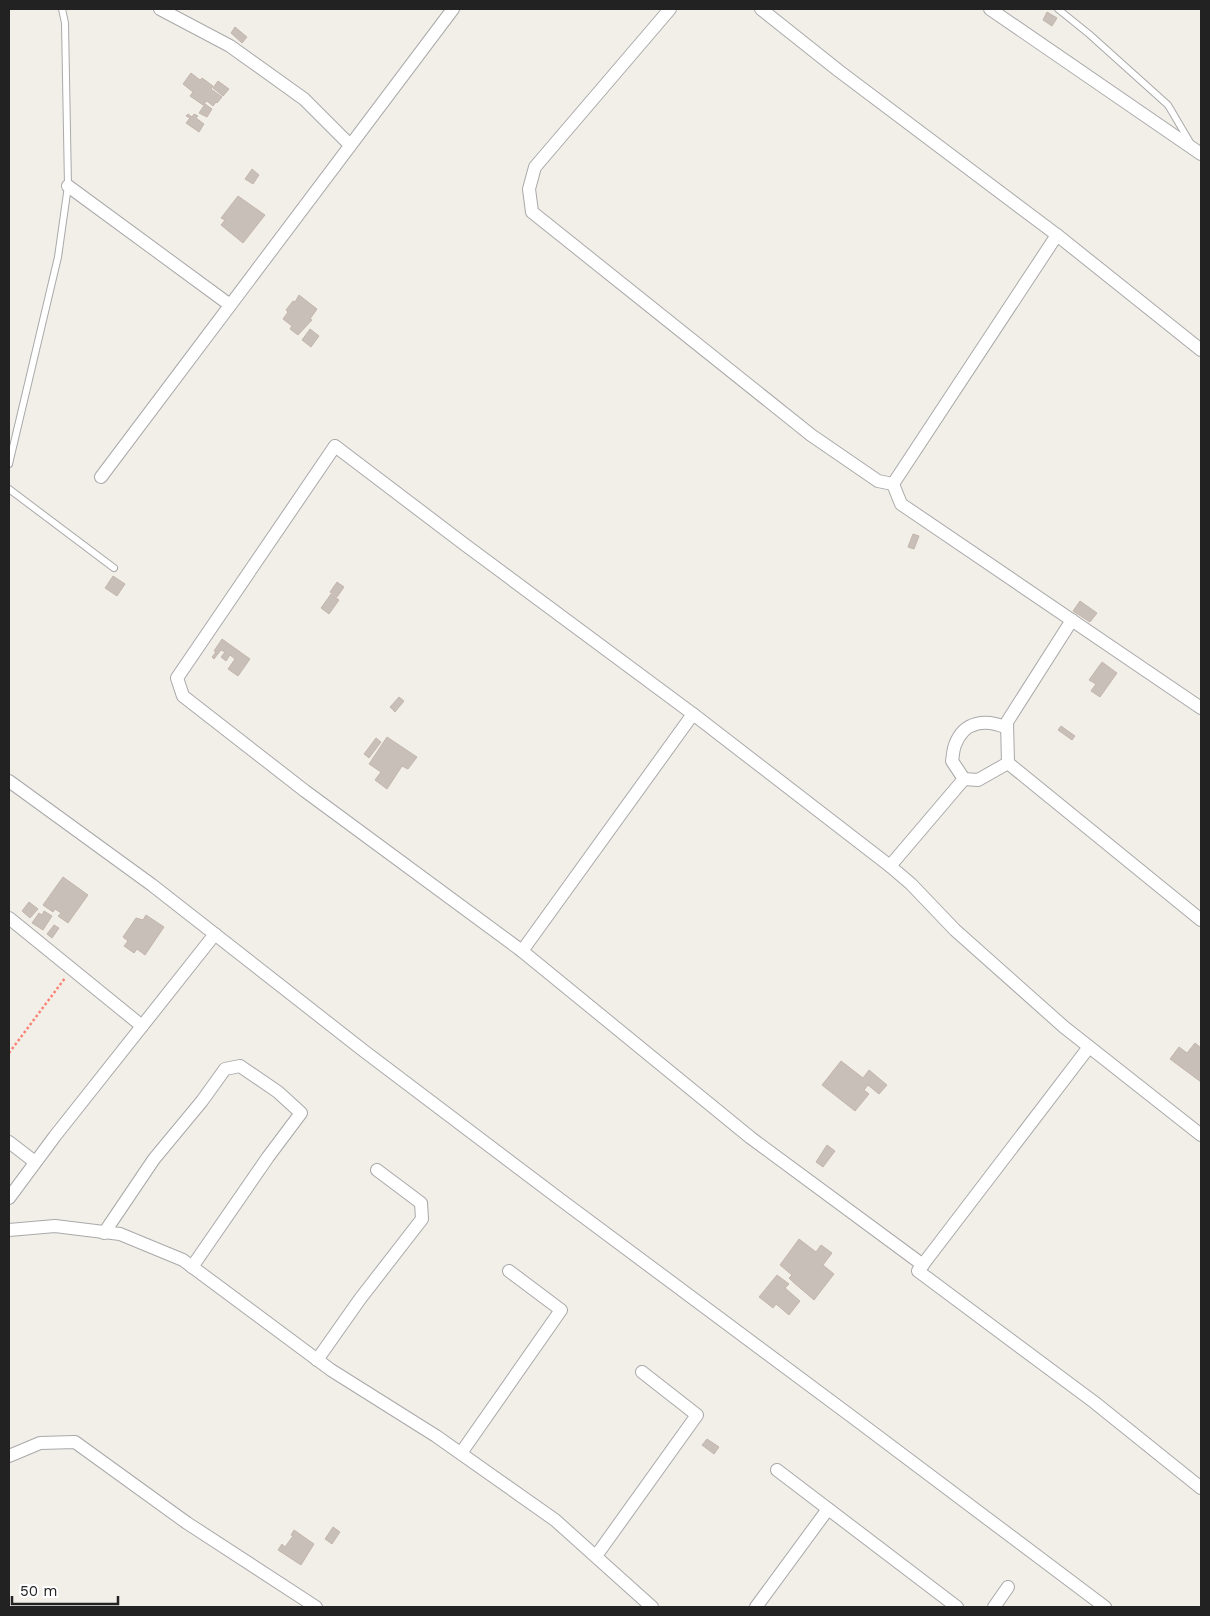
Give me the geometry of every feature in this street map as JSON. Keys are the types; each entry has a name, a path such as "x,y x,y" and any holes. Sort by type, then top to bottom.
{"street":[{"path":"160,9 230,46 304,99 350,145"},
{"path":"101,477 453,9"},
{"path":"670,9 535,167 529,189 532,212 811,435 878,481 893,484"},
{"path":"761,9 839,71 1057,235 1201,350"},
{"path":"990,9 1198,152"},
{"path":"68,186 230,305"},
{"path":"893,484 1057,235"},
{"path":"923,1265 751,1138 522,951 305,791 183,696 177,678 335,446 693,714 890,866 911,884 955,930 1064,1027 1201,1135"},
{"path":"893,484 901,504 1201,708"},
{"path":"1072,620 1007,722 1008,763 1201,920"},
{"path":"522,951 693,714"},
{"path":"964,779 952,761 955,745 963,732 978,722 994,722 1007,728"},
{"path":"964,779 978,780 1008,763"},
{"path":"890,866 964,779"},
{"path":"10,781 152,885 364,1051 560,1200 863,1424 1105,1607"},
{"path":"9,918 142,1026"},
{"path":"9,1198 35,1162 215,934"},
{"path":"1089,1047 918,1271 1094,1402 1201,1488"},
{"path":"104,1233 154,1159 225,1069 240,1066 278,1092 301,1114 268,1157 192,1267"},
{"path":"9,1142 35,1162"},
{"path":"317,1360 360,1299 422,1219 421,1203 377,1170"},
{"path":"9,1230 55,1226 120,1234 183,1260 331,1370 436,1436 555,1520 652,1607"},
{"path":"460,1453 561,1310 510,1271"},
{"path":"596,1556 698,1415 642,1372"},
{"path":"9,1456 40,1443 75,1442 187,1523 316,1607"},
{"path":"777,1470 957,1607"},
{"path":"756,1607 828,1509"},
{"path":"994,1607 1008,1587"}],"lane":[{"path":"9,464 58,257 68,186 65,24 62,9"},
{"path":"1058,9 1168,105 1198,152"},
{"path":"9,489 114,568"}],"path":[{"path":"9,1053 72,969"}],"building":[{"path":"1047,12 1057,18 1052,26 1043,20"},
{"path":"235,27 247,37 242,43 231,33"},
{"path":"191,73 213,86 211,89 222,97 217,103 213,106 207,101 203,105 190,96 193,92 183,84"},
{"path":"218,81 229,89 223,96 213,88"},
{"path":"205,104 212,109 207,117 199,113"},
{"path":"188,114 192,117 194,114 198,116 196,118 204,124 199,132 186,123 190,118 186,116"},
{"path":"252,169 259,175 253,184 245,179"},
{"path":"238,196 265,215 243,243 221,225 225,220 221,218"},
{"path":"299,295 317,309 310,319 312,320 298,335 290,329 292,326 283,319 288,312 286,310 293,301 295,302"},
{"path":"310,329 319,336 311,347 302,340"},
{"path":"913,534 919,536 914,549 908,547"},
{"path":"113,576 125,584 117,596 105,588"},
{"path":"337,582 344,587 337,597 330,592"},
{"path":"331,594 339,600 329,614 321,608"},
{"path":"1080,601 1097,613 1090,622 1073,611"},
{"path":"222,639 250,659 238,676 228,669 235,659 230,655 226,661 221,657 225,652 221,650 214,659 212,657"},
{"path":"1102,662 1117,673 1100,697 1091,691 1096,684 1089,680"},
{"path":"399,697 404,701 395,712 390,707"},
{"path":"1061,726 1075,736 1072,740 1058,730"},
{"path":"387,737 417,757 408,769 402,766 387,789 375,780 381,772 369,764"},
{"path":"376,738 381,742 369,758 364,754"},
{"path":"63,877 88,895 68,923 58,916 61,913 55,909 53,912 43,905"},
{"path":"29,902 38,909 30,918 22,911"},
{"path":"44,911 52,916 43,930 32,923 39,913 42,915"},
{"path":"146,915 164,927 145,955 137,949 134,953 124,946 128,941 123,937 136,918 143,920"},
{"path":"54,925 59,928 52,938 47,934"},
{"path":"1195,1043 1201,1048 1201,1082 1170,1059 1179,1047 1187,1053"},
{"path":"841,1061 863,1078 869,1070 887,1085 879,1094 868,1085 864,1090 869,1094 855,1111 822,1085"},
{"path":"827,1145 835,1151 823,1167 816,1162"},
{"path":"799,1239 816,1252 821,1245 832,1253 823,1265 834,1274 814,1300 789,1278 792,1275 780,1265"},
{"path":"777,1275 789,1284 785,1288 800,1301 789,1315 776,1304 773,1308 759,1297"},
{"path":"707,1439 719,1447 714,1454 702,1445"},
{"path":"333,1527 340,1532 332,1544 325,1539"},
{"path":"294,1530 314,1544 301,1565 278,1550 282,1544 285,1547 293,1536 291,1535"}]}
